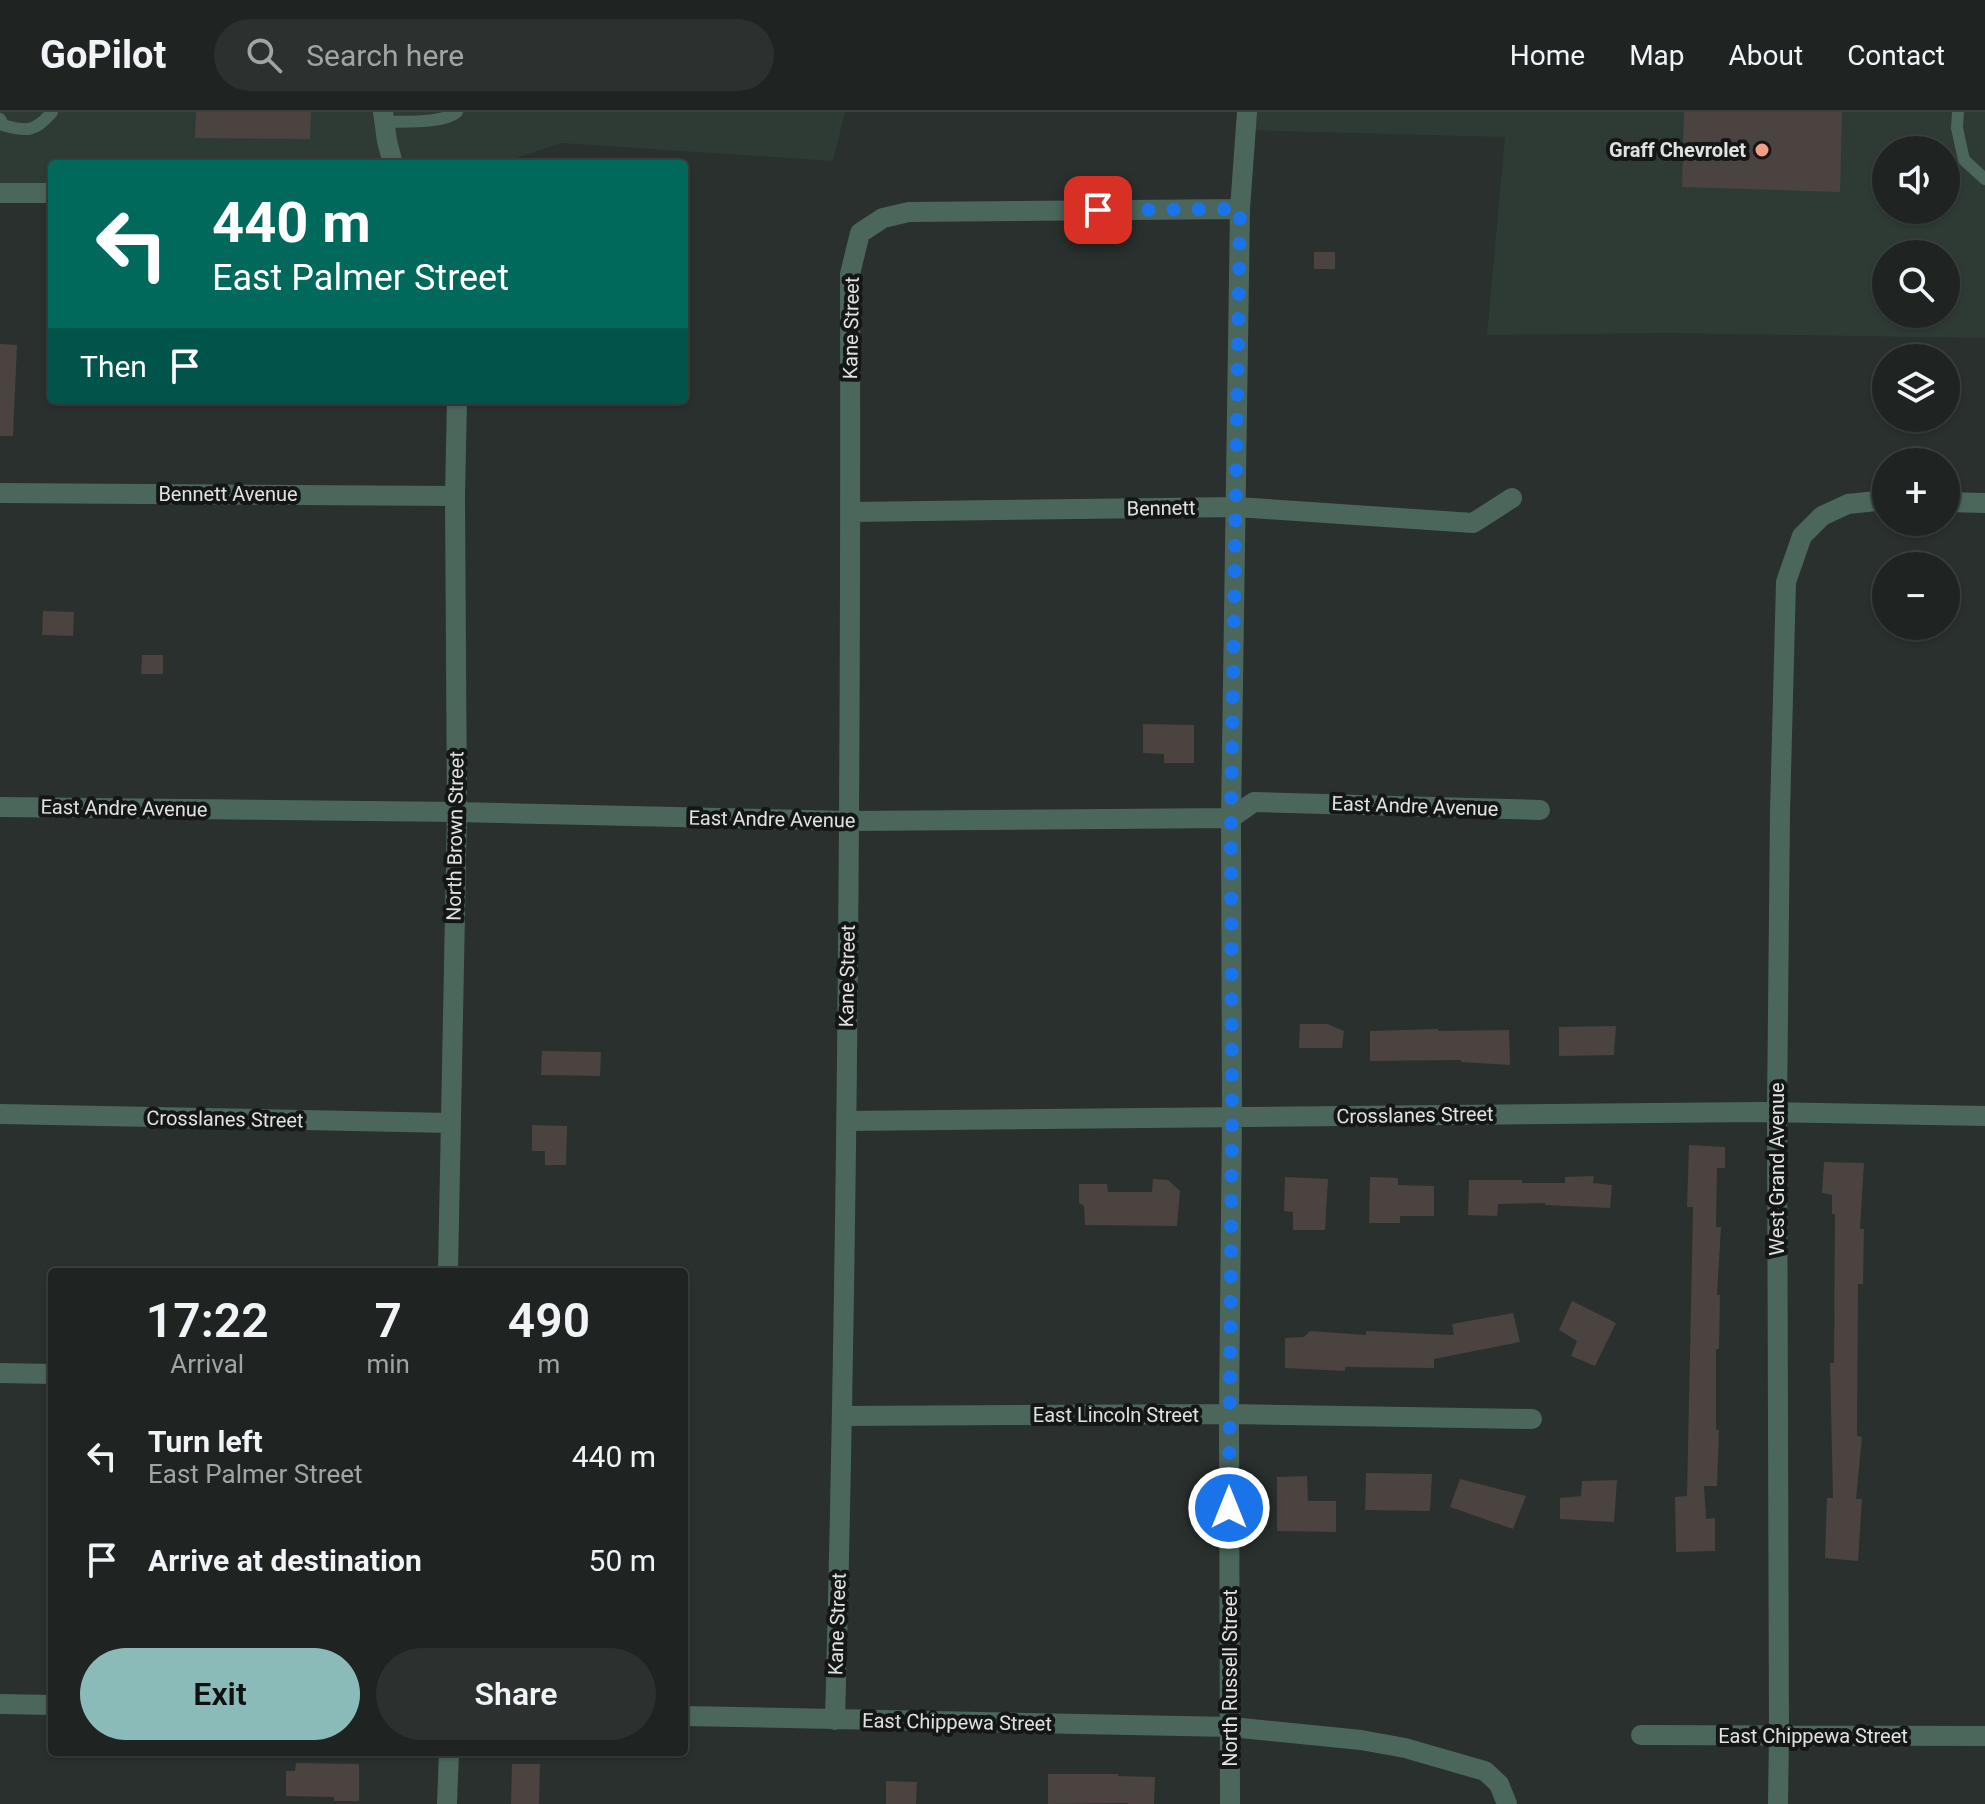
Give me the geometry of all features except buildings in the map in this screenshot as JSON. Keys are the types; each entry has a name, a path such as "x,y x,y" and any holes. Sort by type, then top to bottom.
{"street":[{"name":"North Russell Street","path":"1230,1804 1231,818 1240,209 1247,112"},
{"path":"384,117 392,160"},
{"path":"0,193 48,193"},
{"name":"Kane Street","path":"835,1720 843,1416 850,274 860,233 883,218 909,212 1240,209"},
{"name":"North Brown Street","path":"448,1268 457,812 457,404"},
{"name":"Bennett Avenue","path":"0,493 455,496"},
{"name":"Bennett","path":"850,512 1237,507 1473,523 1512,498"},
{"name":"West Grand Avenue","path":"1778,1804 1777,1112 1786,582 1802,536 1822,516 1848,504 1872,501"},
{"path":"1960,502 1985,503"},
{"name":"East Andre Avenue","path":"0,807 457,812 849,821 1231,818 1254,802 1540,810"},
{"name":"Crosslanes Street","path":"846,1121 1777,1112 1985,1116"},
{"name":"Crosslanes Street","path":"0,1114 450,1123"},
{"path":"0,1373 48,1374"},
{"name":"East Lincoln Street","path":"843,1416 1229,1414 1532,1419"},
{"path":"0,1704 48,1705"},
{"name":"East Chippewa Street","path":"688,1716 1231,1727 1361,1740 1405,1748 1485,1771 1499,1784 1507,1804"},
{"name":"East Chippewa Street","path":"1641,1735 1985,1736"},
{"path":"447,1804 449,1756"}],"lane":[{"path":"0,119 3,125 23,131 39,125 52,112"},
{"path":"384,117 439,119 457,112"},
{"path":"1958,112 1957,128 1964,160 1985,179"}],"shaded area":[{"path":"0,112 845,112 833,161 561,143 510,160 48,160 48,193 0,193"},
{"path":"1247,112 1985,112 1985,338 1668,333 1487,335 1505,137 1245,130"}],"place":[{"name":"Graff Chevrolet","path":"1762,150"}],"route":[{"path":"1098,210 1240,209 1231,818 1229,1508"}]}
